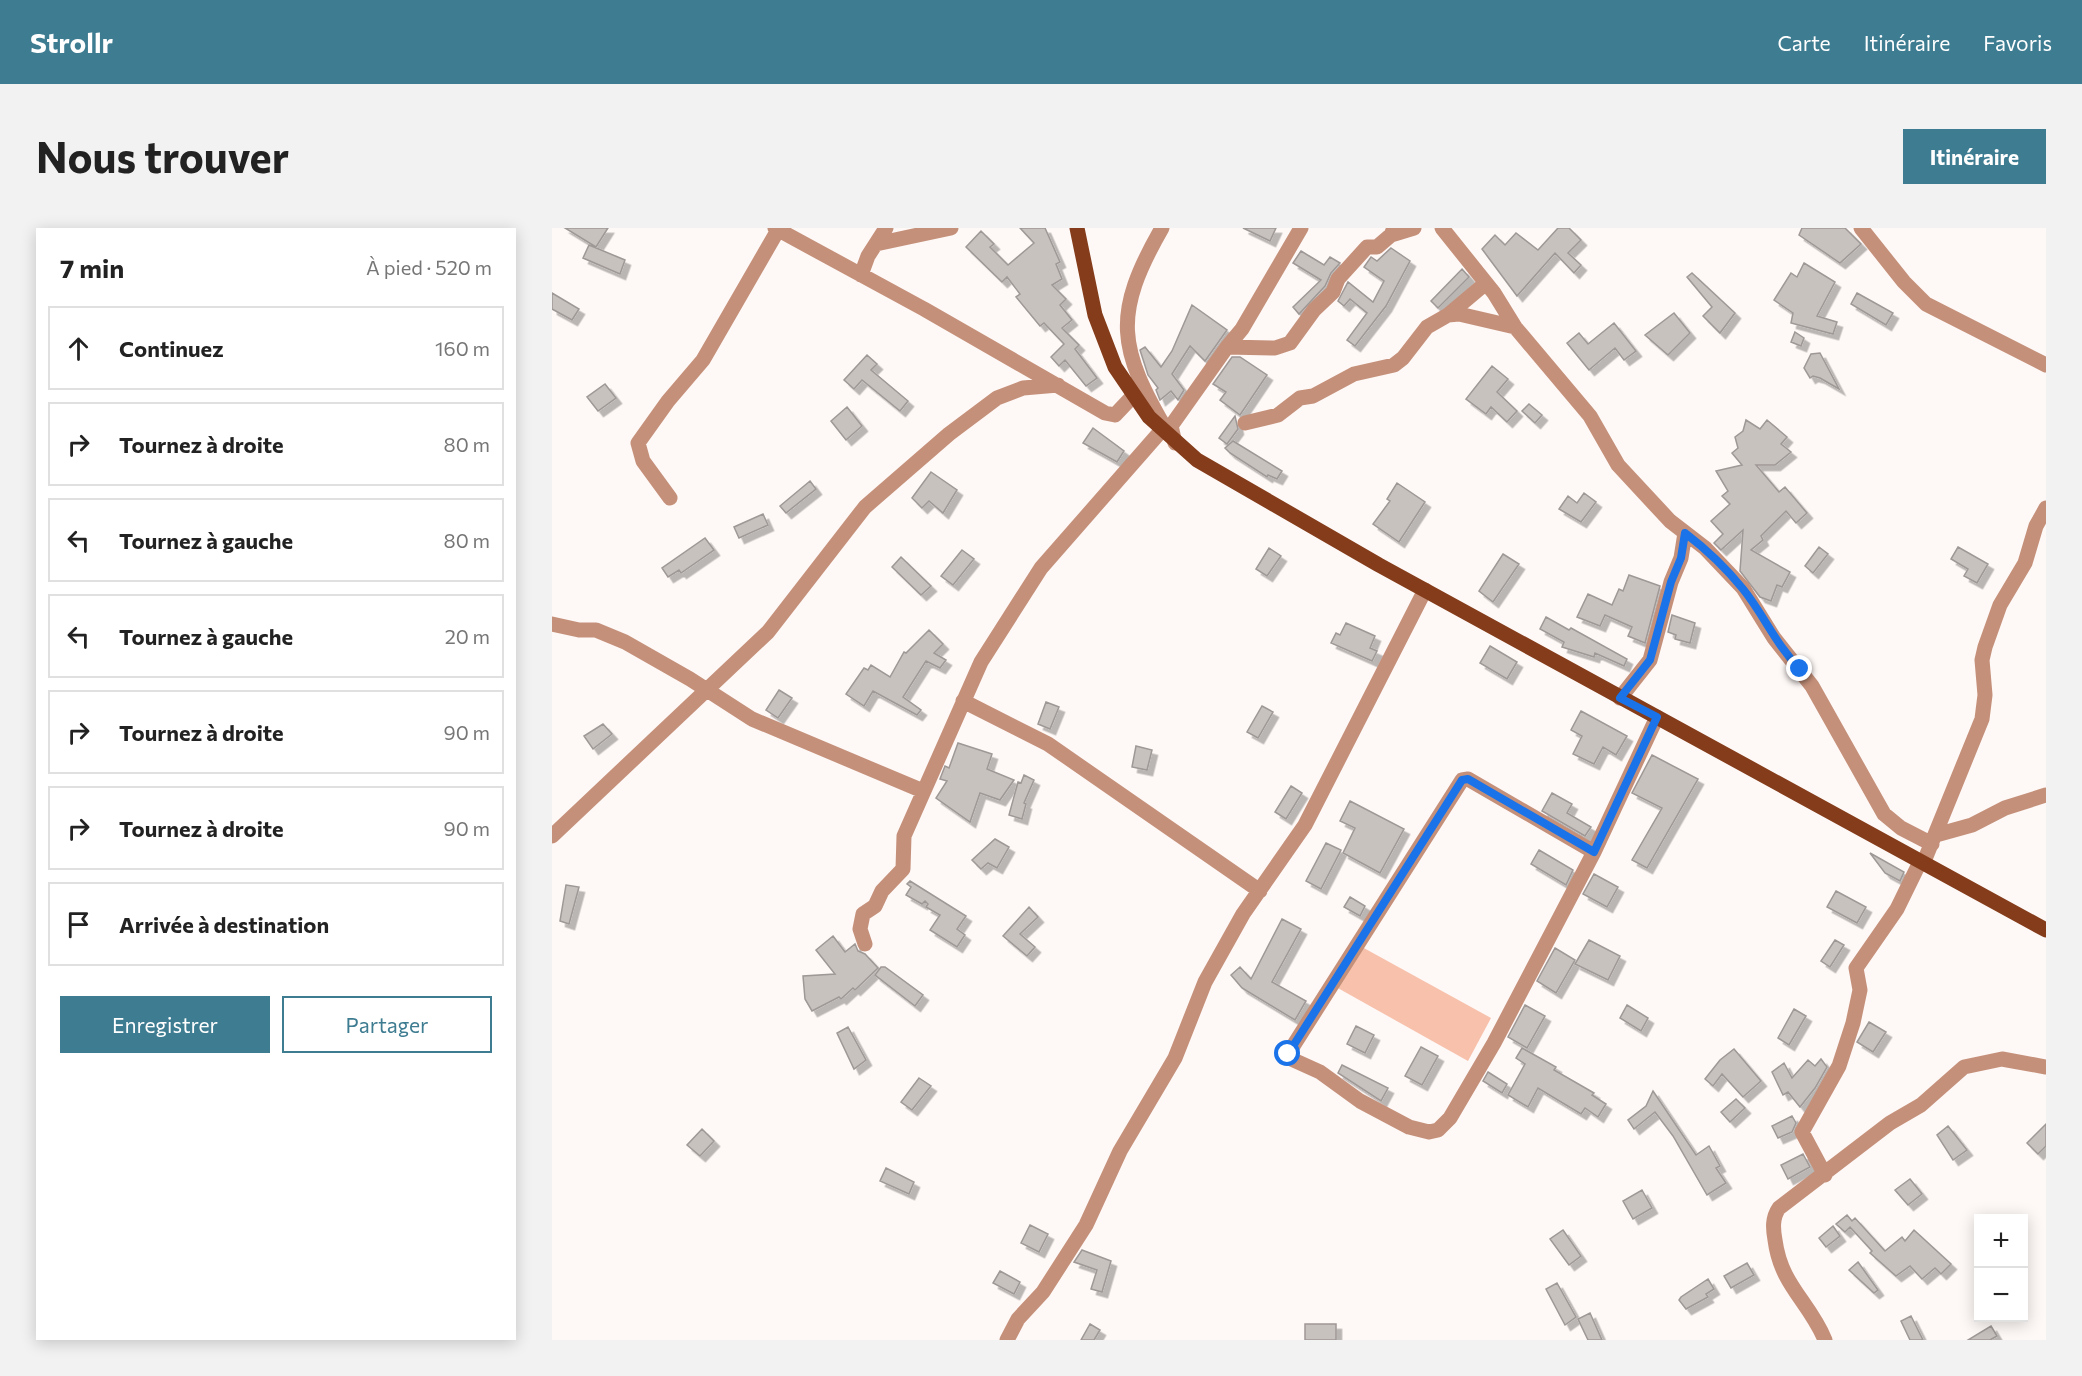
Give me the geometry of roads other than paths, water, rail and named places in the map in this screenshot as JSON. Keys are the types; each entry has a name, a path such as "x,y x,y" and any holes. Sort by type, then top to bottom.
{"main road":[{"path":"1077,228 1095,315 1104,344 1132,397 1161,431 1197,460 1285,513 2046,930"}],"street":[{"path":"861,275 886,228"},
{"path":"876,244 951,228"},
{"path":"1162,228 1135,282 1128,306 1126,333 1131,354 1146,390 1175,443"},
{"path":"1175,443 1172,426 1242,329 1301,228"},
{"path":"1227,347 1275,348 1290,343 1314,310 1333,292 1338,279 1367,247 1377,247 1393,232 1414,228"},
{"path":"1442,228 1486,284 1515,327 1590,416 1618,465 1670,521 1705,548 1743,588 1774,638 1806,677 1884,814 1901,828 1934,839 1972,825 2005,808 2046,795"},
{"path":"1861,228 1904,282 1926,304 2046,365"},
{"path":"670,498 643,461 638,443 719,336 777,229 1110,415 1119,411 1132,397"},
{"path":"1245,423 1278,415 1300,398 1313,396 1354,374 1394,365 1403,358 1427,327 1448,315 1486,284"},
{"path":"1448,315 1459,314 1515,327"},
{"path":"552,836 768,632 865,507 950,434 998,398 1023,388 1058,385"},
{"path":"865,944 860,929 863,914 875,906 882,891 903,869 904,836 981,662 1041,568 1161,431"},
{"path":"1824,1174 1802,1132 1839,1066 1853,1023 1860,990 1856,968 1897,909 1934,839 1983,719 1985,695 1982,660 1985,647 2000,605 2025,563 2036,526 2046,508"},
{"path":"1620,698 1650,660 1671,582 1681,558 1685,533"},
{"path":"1007,1340 1018,1319 1043,1292 1086,1225 1120,1151 1175,1058 1205,982 1243,914 1305,825 1425,590"},
{"path":"552,624 579,630 596,630 625,642 707,690 752,720 923,791"},
{"path":"963,701 1048,744 1260,891"},
{"path":"1594,852 1468,779 1462,780 1288,1054 1289,1058 1320,1072 1360,1101 1409,1127 1429,1132 1438,1130 1450,1118 1466,1093 1594,852 1657,717"},
{"path":"1824,1340 1820,1328 1781,1270 1773,1230 1779,1208 1890,1123 1921,1105 1964,1067 2002,1059 2046,1067"}]}
